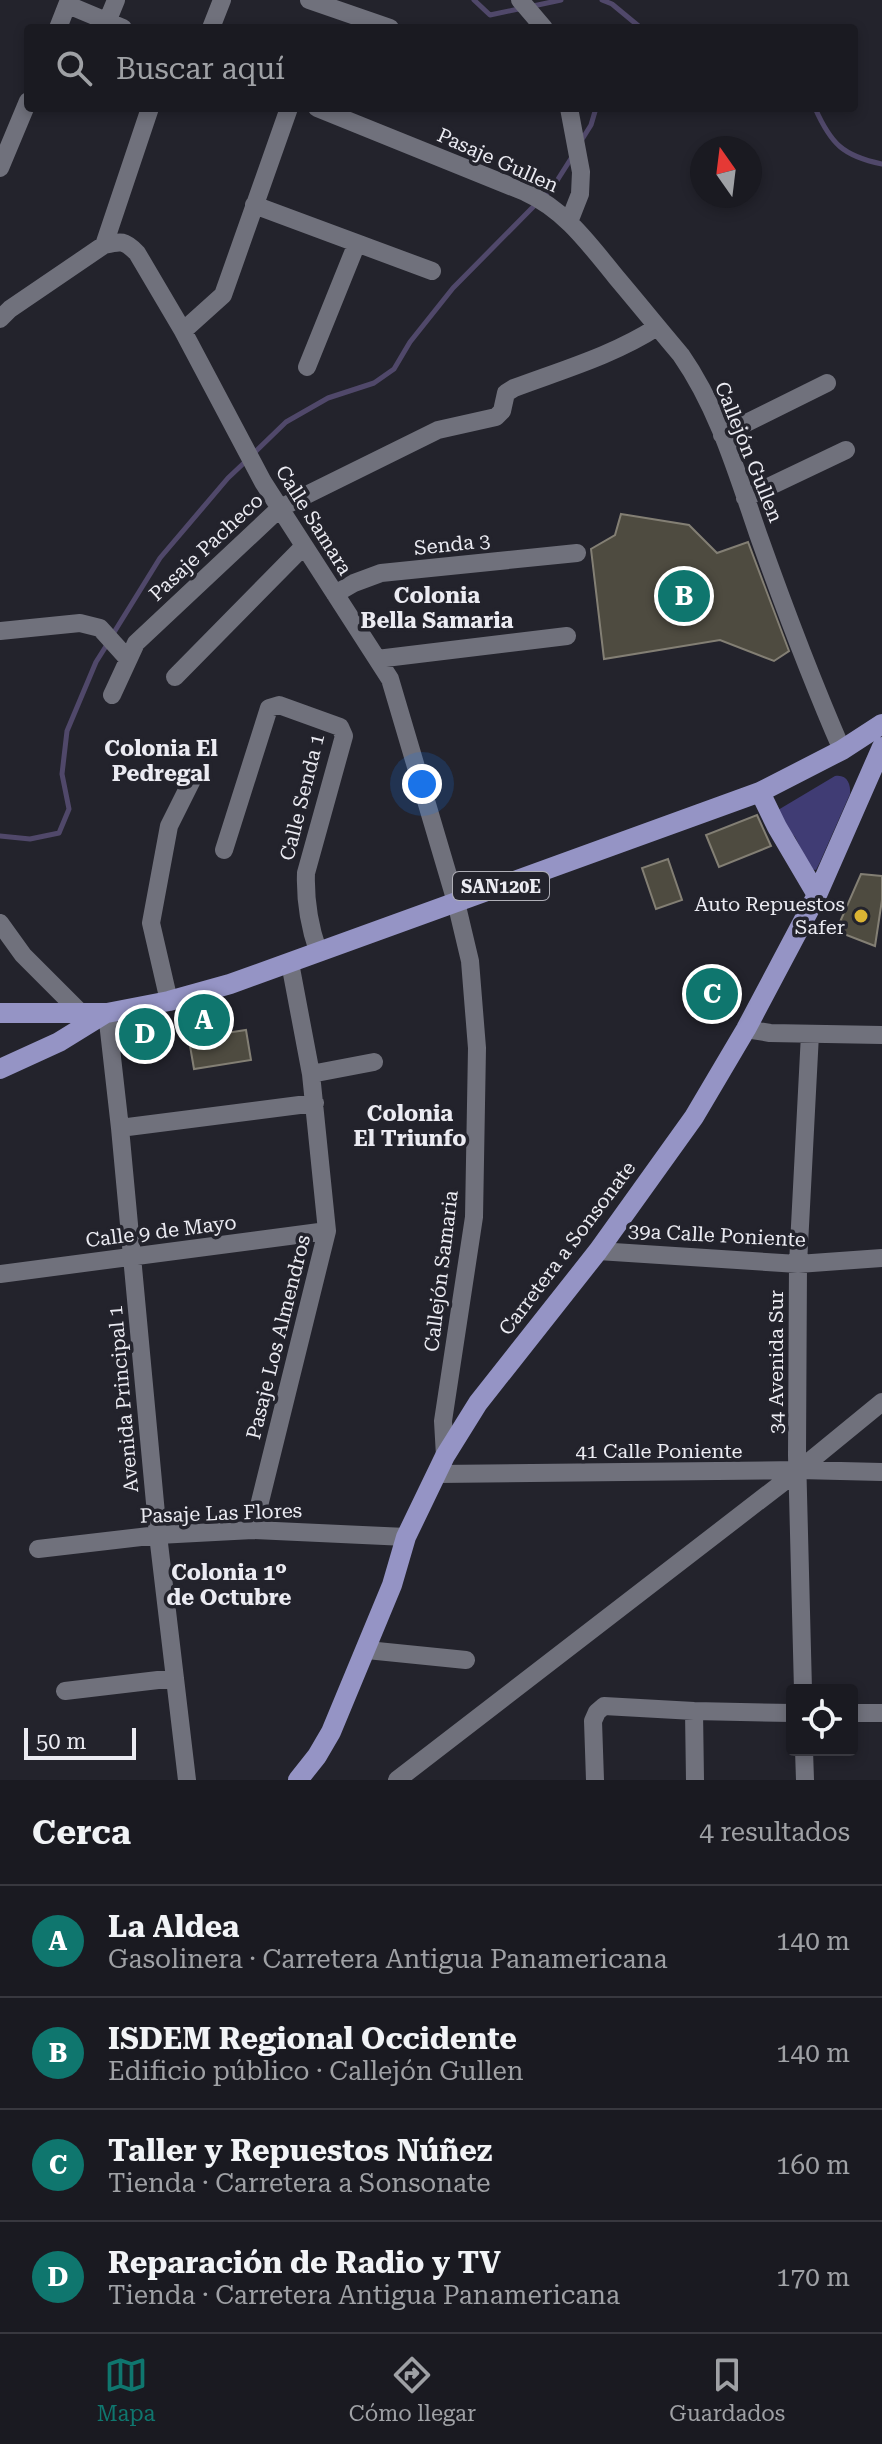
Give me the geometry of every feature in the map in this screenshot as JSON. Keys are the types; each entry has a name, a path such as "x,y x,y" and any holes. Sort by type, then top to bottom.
{"main road":[{"name":"SAN120E","path":"0,1013 107,1013 169,1001 230,984 760,792 842,750 882,724"},
{"name":"Carretera a Sonsonate","path":"298,1780 331,1732 392,1585 406,1537 441,1465 478,1403 598,1251 694,1117 746,1029 817,895 882,747"},
{"path":"760,792 817,895"},
{"name":"SAN120E","path":"0,1069 59,1042 107,1013"}],"street":[{"path":"115,24 116,0"},
{"path":"213,24 222,0"},
{"path":"309,0 378,24"},
{"path":"520,0 541,24"},
{"path":"60,24 69,3 113,24"},
{"path":"0,168 24,111"},
{"path":"0,319 104,245 149,112"},
{"path":"183,331 223,295 288,112"},
{"name":"Pasaje Gullen","path":"327,112 525,192 552,206 569,222"},
{"path":"569,222 580,194 581,172 570,112"},
{"path":"254,205 432,271"},
{"name":"Callejón Gullen","path":"569,222 692,372 722,435 806,668 842,750"},
{"name":"Calle Samara","path":"104,245 119,241 128,244 137,253 183,331 263,482 390,679 456,902"},
{"path":"307,367 357,243"},
{"name":"Pasaje Pacheco","path":"112,695 136,643 280,508 438,430 496,417 502,411 506,393 514,388 611,351 657,327"},
{"path":"722,435 827,383"},
{"path":"745,498 846,450"},
{"path":"175,677 304,546"},
{"name":"Senda 3","path":"335,594 381,573 577,553"},
{"path":"0,631 80,623 100,628 128,659"},
{"path":"377,659 567,636"},
{"name":"Calle Senda 1","path":"224,850 269,708 279,705 340,727 344,736 306,873 310,928 318,951"},
{"path":"169,1001 151,923 169,826 193,778"},
{"name":"Callejón Samaria","path":"441,1465 443,1421 474,1217 477,1048 470,961 456,902"},
{"path":"0,923 23,955 81,1013"},
{"name":"Pasaje Los Almendros","path":"253,1530 327,1231 311,1074 290,963"},
{"name":"Avenida Principal 1","path":"107,1013 158,1535 187,1780"},
{"path":"746,1029 882,1035"},
{"name":"34 Avenida Sur","path":"803,1684 798,1264 810,1034"},
{"path":"311,1074 374,1062"},
{"path":"120,1128 315,1103"},
{"name":"Calle 9 de Mayo","path":"0,1274 327,1231"},
{"name":"39a Calle Poniente","path":"598,1251 798,1264 882,1258"},
{"path":"397,1780 799,1470 882,1402"},
{"name":"41 Calle Poniente","path":"441,1465 882,1472"},
{"name":"Pasaje Las Flores","path":"38,1549 158,1535 253,1530 406,1537"},
{"path":"367,1650 466,1660"},
{"path":"65,1691 175,1678"},
{"path":"595,1780 593,1721 604,1706 786,1713"},
{"path":"694,1711 695,1780"},
{"path":"858,1713 882,1713"},
{"path":"804,1756 805,1780"}],"shaded area":[{"path":"835,776 847,780 850,794 816,870 811,869 795,837 773,813"}],"building":[{"path":"621,514 689,525 717,553 748,542 789,651 774,661 720,640 604,659 591,549 615,535"},
{"path":"757,815 771,846 719,867 706,835"},
{"path":"668,859 682,900 656,909 642,868"},
{"name":"Auto Repuestos Safer","path":"861,874 882,876 875,946 836,931"},
{"path":"697,982 732,992 725,1005 693,995"},
{"path":"210,1007 220,1034 246,1030 251,1060 194,1069 189,1040 200,1038 191,1013"},
{"path":"157,1022 161,1039 132,1046 128,1030"}],"waterway":[{"path":"474,0 490,15 523,8"},
{"path":"533,6 561,0"},
{"path":"602,0 612,4 636,24"},
{"path":"581,141 595,112"},
{"path":"817,112 840,146 857,157 882,164"},
{"path":"543,197 572,157"},
{"path":"252,455 286,422 328,398 374,383 394,369 410,342 453,288 536,204"},
{"path":"113,634 160,558 245,462"},
{"path":"0,836 30,839 59,833 69,809 62,774 67,731 96,662 108,643"}],"place":[{"name":"ISDEM Regional Occidente","path":"684,596"},
{"name":"Auto Repuestos Safer","path":"861,916"},
{"name":"Taller y Repuestos Núñez","path":"712,994"},
{"name":"La Aldea","path":"204,1020"},
{"name":"Reparación de Radio y TV","path":"145,1034"}],"district":[{"name":"Colonia Bella Samaria","path":"437,608"},
{"name":"Colonia El Pedregal","path":"161,760"},
{"name":"Colonia El Triunfo","path":"410,1126"},
{"name":"Colonia 1º de Octubre","path":"229,1584"}]}
